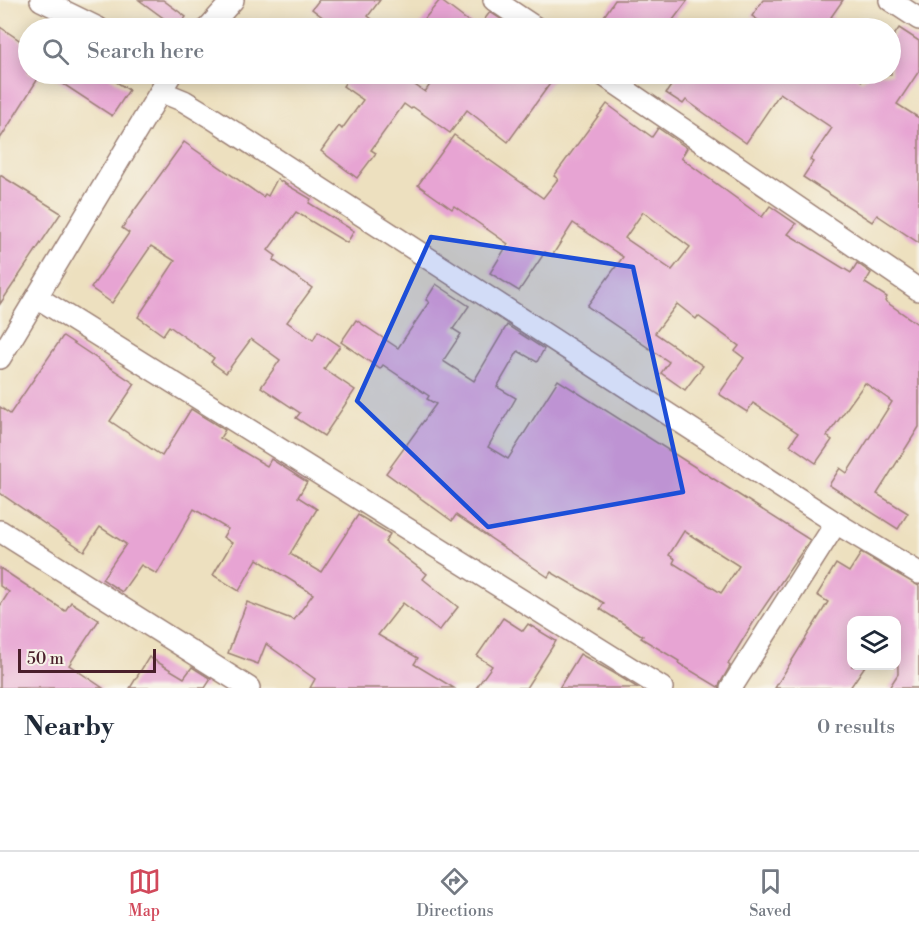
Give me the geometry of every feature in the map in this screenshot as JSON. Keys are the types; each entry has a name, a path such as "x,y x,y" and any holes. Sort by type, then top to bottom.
{"street":[{"path":"41,0 78,18"},
{"path":"217,18 233,0"},
{"path":"494,0 521,18"},
{"path":"890,0 919,19"},
{"path":"0,358 166,84"},
{"path":"168,84 184,101 836,523 919,573"},
{"path":"617,84 919,290"},
{"path":"38,298 662,688"},
{"path":"730,688 836,523"},
{"path":"0,531 249,688"}],"highlighted area":[{"path":"431,237 633,267 683,492 488,527 357,401"}],"building":[{"path":"139,0 163,0 186,17 163,18"},
{"path":"319,0 380,0 368,16 371,18 324,18 312,9"},
{"path":"440,0 464,18 425,18"},
{"path":"615,0 688,0 674,18 603,18"},
{"path":"763,0 843,0 832,18 755,18 752,16"},
{"path":"490,12 499,18 486,18"},
{"path":"0,27 18,39 18,84 35,84 0,139"},
{"path":"901,29 919,41 919,71 897,104 919,118 919,243 877,215 872,222 803,177 813,162 810,160 832,128 780,93 746,143 686,100 683,104 666,93 672,84 901,84"},
{"path":"63,84 120,84 129,90 112,116"},
{"path":"344,84 413,84 425,92 430,84 550,84 508,142 467,110 450,133 413,107 411,109 404,104 371,150 376,153 357,178 321,151 339,126 342,129 363,100 343,86"},
{"path":"607,104 652,137 658,128 687,148 681,158 762,217 770,206 796,224 788,234 851,273 857,263 871,273 865,283 887,297 885,301 919,325 919,427 877,494 908,513 898,529 829,485 840,468 847,473 892,402 887,398 865,383 827,436 832,440 816,463 790,445 798,433 753,403 747,412 719,394 744,358 735,351 739,346 698,316 696,319 677,304 655,333 703,366 685,390 661,373 669,362 587,306 623,257 573,223 552,256 545,252 519,291 490,273 508,244 454,206 452,209 418,185 454,135 543,198 558,179 554,176","holes":["643,212 690,247 672,270 625,238"]},
{"path":"184,142 263,197 265,194 268,196 277,179 311,199 309,203 354,231 347,243 296,212 268,250 276,256 273,260 312,288 287,322 313,340 318,331 340,346 324,369 355,390 324,436 296,418 300,413 261,387 280,360 251,339 226,373 211,362 214,358 169,326 163,335 138,317 175,261 151,246 112,303 91,288 129,233 122,228"},
{"path":"0,175 61,213 0,304"},
{"path":"436,284 469,306 453,329 461,334 443,361 474,381 507,325 544,349 537,362 518,351 497,387 516,398 488,447 508,459 558,380 810,540 753,623 728,664 730,666 718,687 678,663 679,661 641,638 643,636 600,609 604,603 551,572 548,577 456,515 452,521 386,473 436,404 427,399 429,396 383,365 380,369 341,342 356,320 398,348 429,302 426,300","holes":["684,531 739,566 721,593 673,563 675,559 669,555"]},
{"path":"63,336 135,384 110,421 162,456 191,409 225,430 220,438 267,466 271,459 307,482 298,497 317,509 290,554 321,572 358,515 390,534 385,542 427,574 423,579 458,607 439,631 403,603 378,635 418,658 414,664 454,688 310,688 315,679 266,644 258,664 228,653 247,602 294,620 313,594 257,559 239,591 213,575 232,543 223,537 228,529 194,509 157,574 141,565 122,592 102,579 126,544 100,527 84,551 0,493 0,407 10,414"},
{"path":"861,553 919,586 919,688 889,688 898,674 898,670 901,670 901,616 847,616 847,670 862,670 850,688 775,688 828,602 817,595 836,564 849,572"},
{"path":"0,568 65,611 71,602 99,620 69,665 103,688 0,688 0,606 9,592 0,586"},
{"path":"503,618 523,631 528,624 556,641 526,688 476,688 492,666 477,656"},
{"path":"580,654 614,673 638,688 559,688"},
{"path":"149,657 184,678 192,667 211,679 205,688 130,688"}]}
